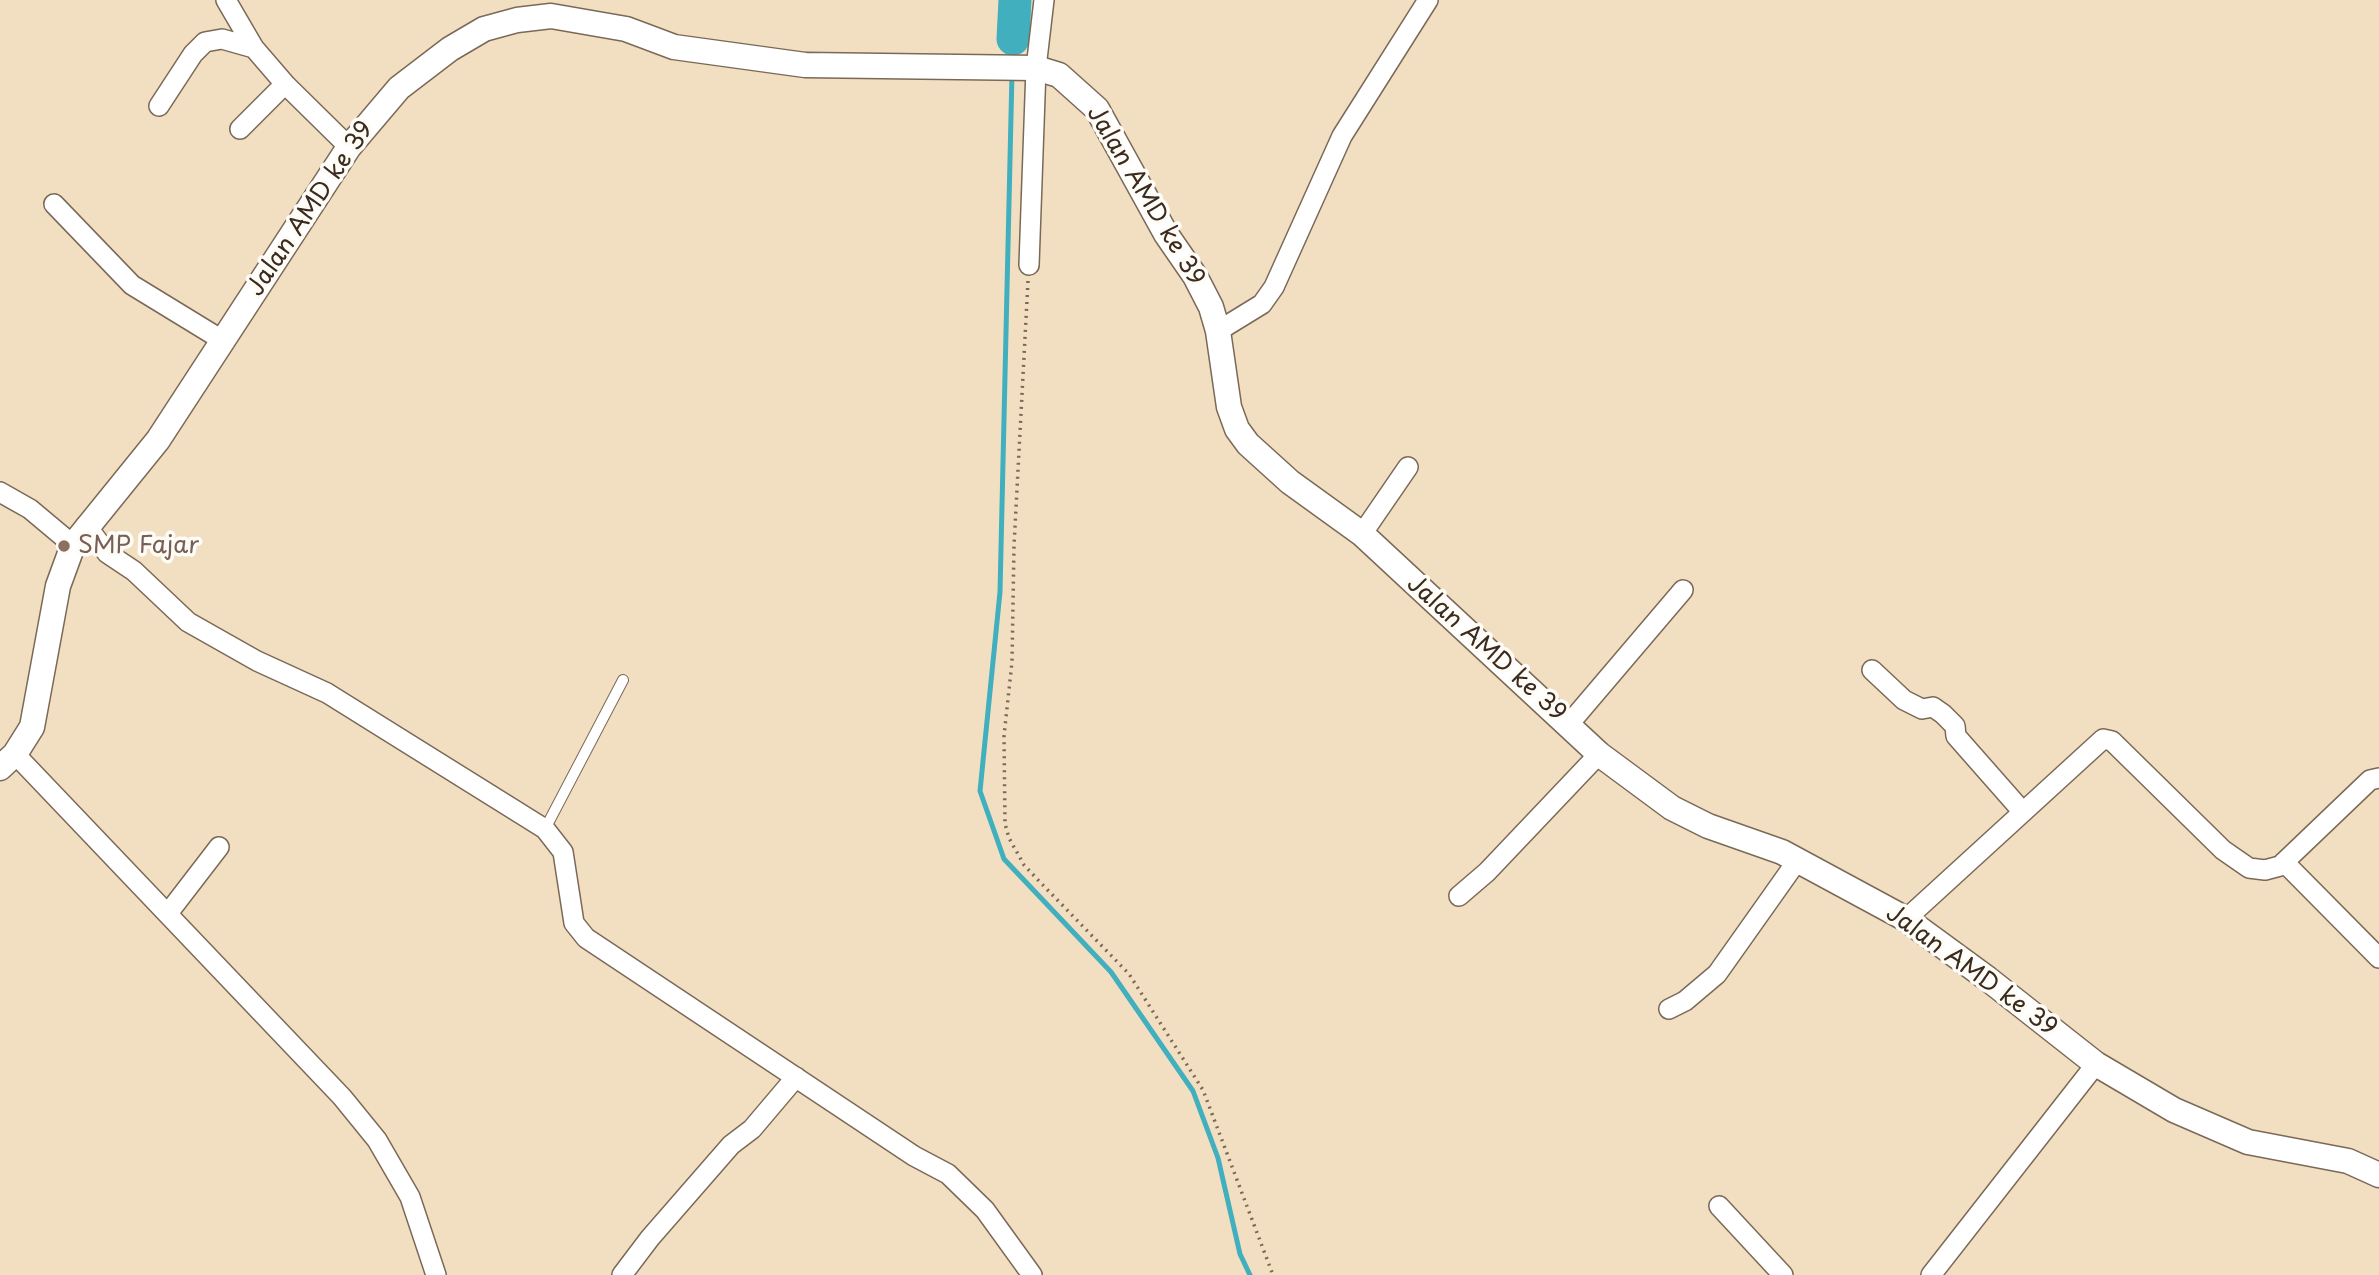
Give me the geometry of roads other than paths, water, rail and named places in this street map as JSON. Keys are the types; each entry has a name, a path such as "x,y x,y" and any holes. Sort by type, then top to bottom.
{"street":[{"path":"226,0 254,48 285,84 349,147"},
{"path":"1028,265 1036,68 1044,0"},
{"path":"1218,331 1262,304 1274,287 1342,136 1428,0"},
{"name":"Jalan AMD ke 39","path":"8,761 32,727 58,586 79,535 158,440 349,147 374,114 415,74 484,30 517,20 551,16 626,29 674,47 805,65 989,65 1036,68 1059,75 1097,110 1166,234 1195,276 1211,307 1218,331 1229,407 1237,429 1248,444 1290,482 1362,534 1599,754 1672,808 1708,826 1782,852 1906,919 2096,1064 2174,1110 2248,1142 2348,1161 2379,1175"},
{"path":"159,106 193,54 205,42 222,38 254,48"},
{"path":"240,129 285,84"},
{"path":"54,204 132,285 222,340"},
{"path":"1362,534 1408,467"},
{"path":"0,492 79,535 134,571 188,622 257,661 327,693 545,829 563,852 575,923 586,939 914,1156 948,1174 985,1210 1032,1275"},
{"path":"1569,724 1683,590"},
{"path":"1872,670 1905,700 1922,709 1933,707 1943,714 1955,726 1956,736 2022,811"},
{"path":"1906,919 2103,739 2112,741 2232,857 2249,868 2264,870 2284,862 2370,780 2379,778"},
{"path":"1459,896 1488,872 1599,754"},
{"path":"8,761 169,912 342,1097 377,1140 410,1197 436,1275"},
{"path":"169,912 219,847"},
{"path":"1669,1009 1685,1001 1723,967 1797,861"},
{"path":"2284,862 2379,958"},
{"path":"1931,1275 2096,1064"},
{"path":"622,1275 731,1145 752,1129 796,1077"},
{"path":"1719,1206 1783,1275"}],"lane":[{"path":"545,829 623,680"}],"waterway":[{"path":"1013,39 1015,0"},
{"path":"1013,39 1013,60"},
{"path":"1012,73 1000,592 980,791 1004,859 1111,972 1193,1091 1218,1158 1240,1254 1250,1275"}],"place":[{"name":"SMP Fajar","path":"64,546"}]}
